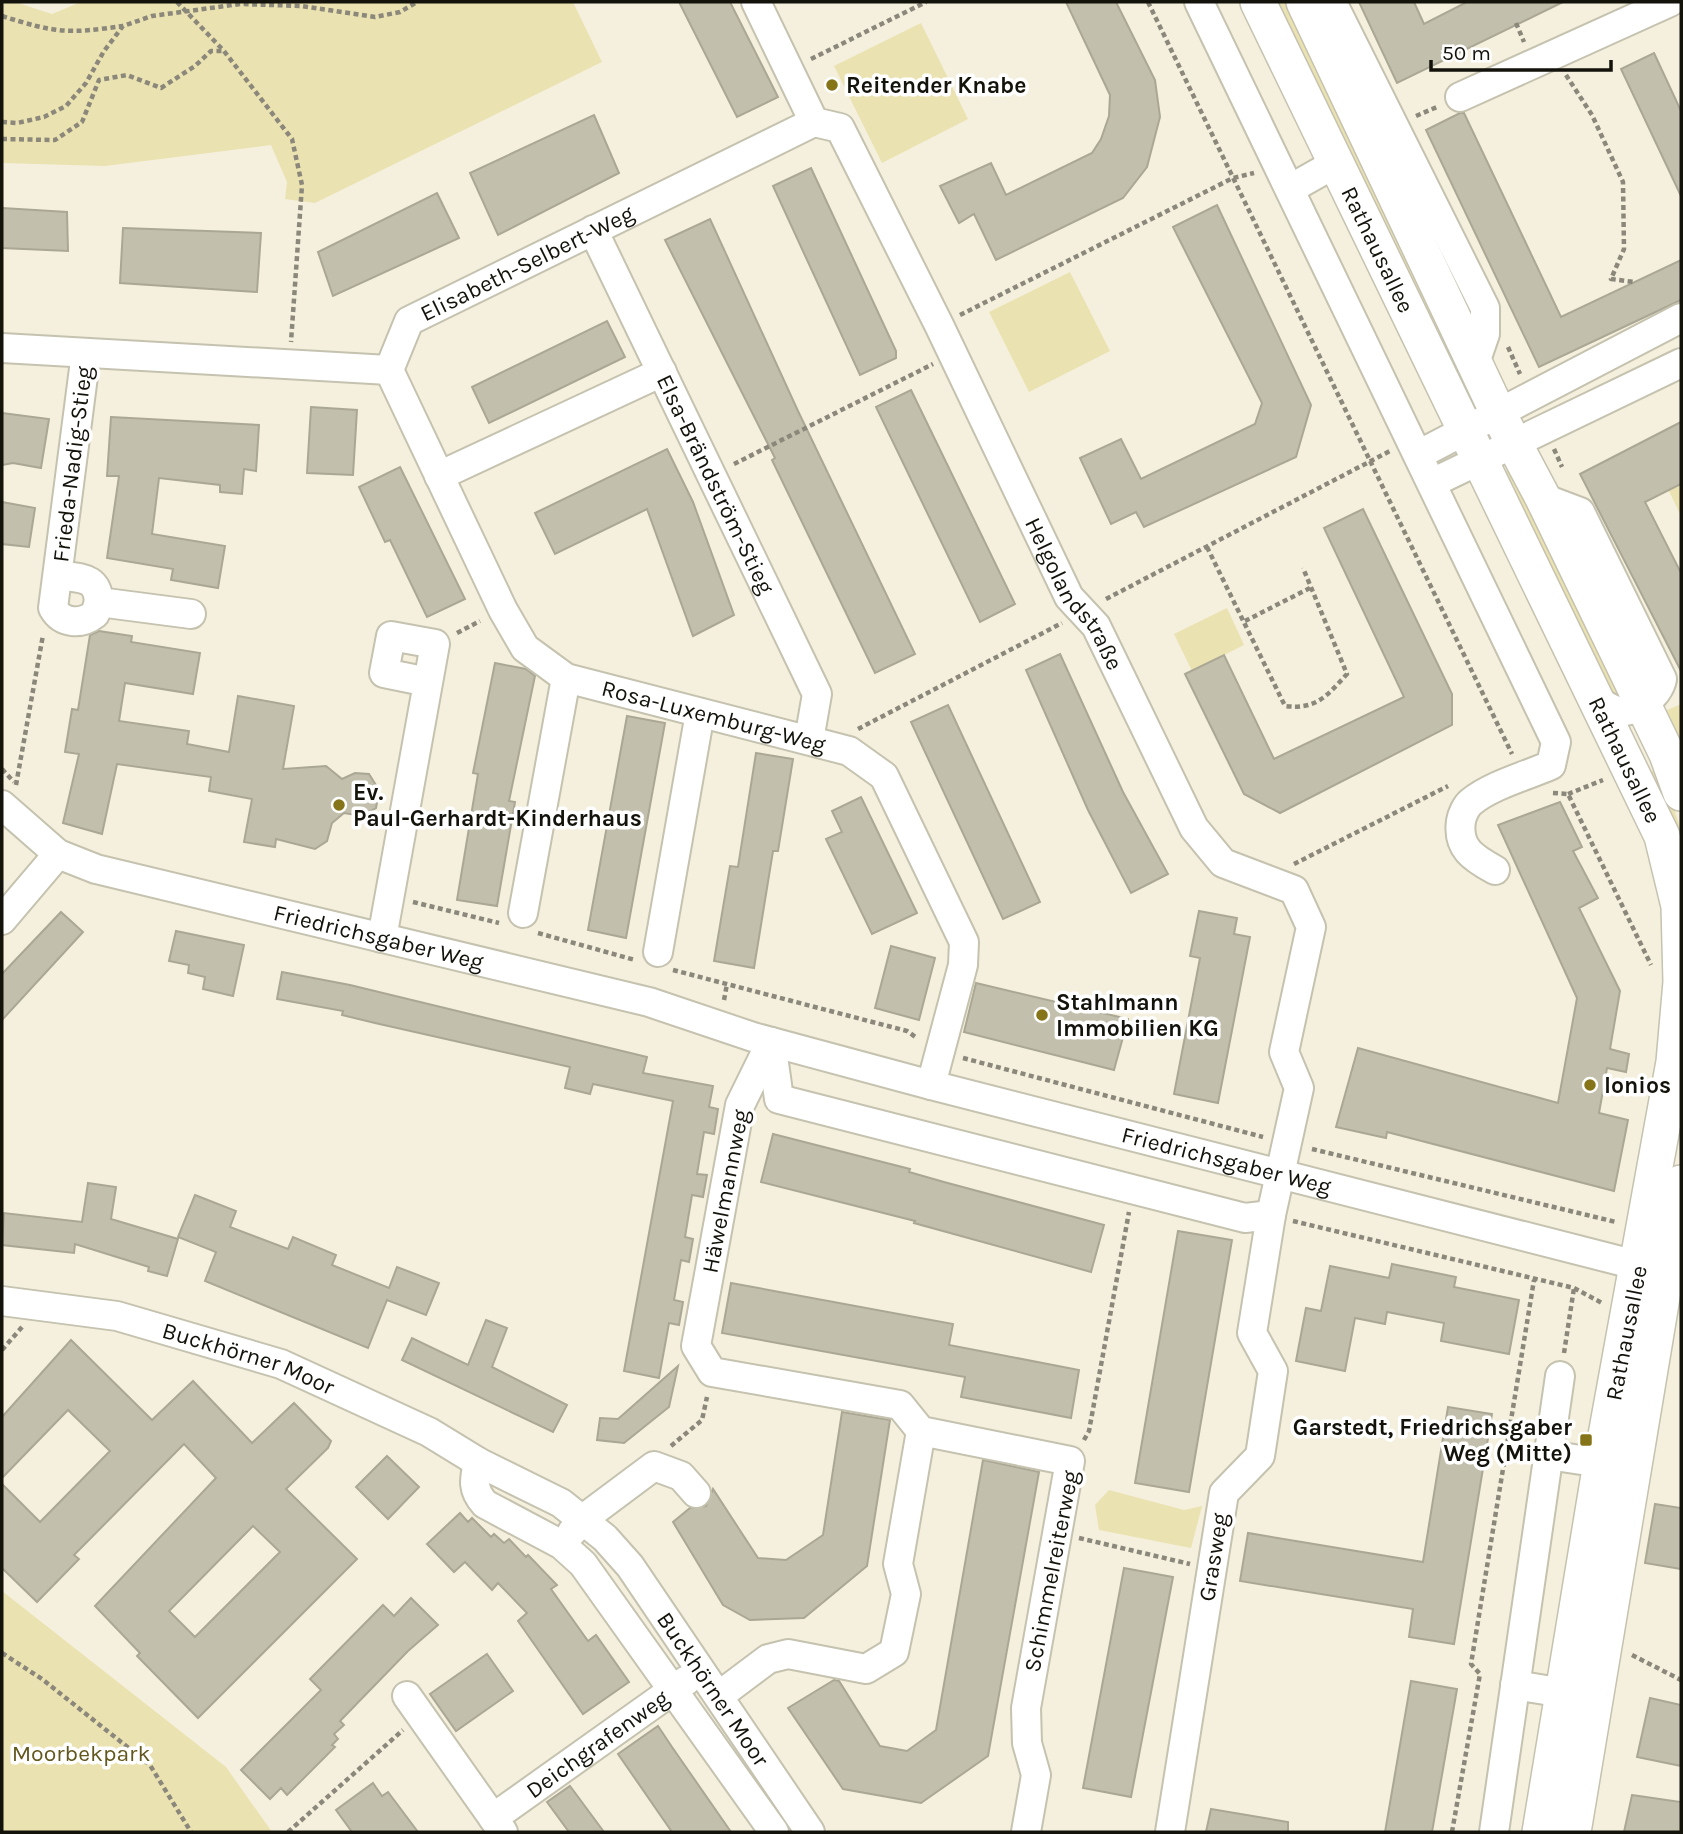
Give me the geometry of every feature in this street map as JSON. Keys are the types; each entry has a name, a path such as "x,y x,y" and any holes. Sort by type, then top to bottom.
{"main road":[{"name":"Rathausallee","path":"1258,2 1662,836 1679,906 1681,982 1662,1272 1601,1463 1579,1696 1573,1832"},
{"name":"Rathausallee","path":"1304,2 1506,429 1543,498 1643,703 1667,754 1681,793"},
{"name":"Rathausallee","path":"1540,1832 1579,1696 1681,1182"}],"street":[{"path":"756,2 814,122"},
{"path":"1199,2 1556,742 1551,765 1517,766 1470,803 1462,816 1459,834 1464,849 1474,859 1495,870"},
{"path":"1332,2 1485,308 1485,334 1475,363"},
{"path":"1460,97 1670,2"},
{"name":"Elisabeth-Selbert-Weg","path":"389,370 409,321 814,122"},
{"name":"Helgolandstraße","path":"814,122 840,128 939,325 1069,597 1096,626 1194,828 1223,863 1294,890 1311,927 1284,1052 1299,1088 1279,1176"},
{"path":"1290,189 1336,163"},
{"name":"Elsa-Brändström-Stieg","path":"593,230 817,694 809,740"},
{"path":"1432,484 1473,446 1506,429 1681,318"},
{"path":"2,348 389,370"},
{"name":"Frieda-Nadig-Stieg","path":"56,614 53,608 86,353"},
{"path":"1506,429 1681,363"},
{"name":"Rosa-Luxemburg-Weg","path":"389,370 503,610 525,648 566,678 849,751 884,776 964,942 962,965 931,1085"},
{"path":"439,475 662,372"},
{"path":"1415,447 1473,446"},
{"name":"Frieda-Nadig-Stieg","path":"58,575 93,583 98,589 99,602"},
{"path":"56,614 70,622 87,620 95,614 99,602 191,614"},
{"path":"382,937 435,644 391,636 384,673 428,682"},
{"path":"523,913 566,678"},
{"path":"1595,699 1617,710 1627,711 1643,703"},
{"path":"659,952 700,713"},
{"name":"Friedrichsgaber Weg","path":"6,810 58,854 96,869 649,1002 771,1042 931,1085 1662,1272"},
{"path":"2,920 58,854"},
{"name":"Friedrichsgaber Weg","path":"771,1042 779,1099 1245,1217 1271,1215"},
{"name":"Häwelmannweg","path":"712,1372 696,1346 740,1105 771,1042"},
{"name":"Grasweg","path":"1170,1832 1224,1493 1260,1456 1273,1371 1252,1333 1279,1176"},
{"name":"Buckhörner Moor","path":"2,1301 117,1316 281,1364 429,1432 478,1462 561,1503 583,1519 629,1566 720,1695 810,1832"},
{"path":"712,1372 900,1405 921,1431 1070,1461"},
{"path":"1494,1832 1560,1376"},
{"path":"720,1695 768,1659 788,1654 866,1669 894,1652 906,1594 898,1563 921,1431"},
{"path":"1548,1455 1601,1463"},
{"name":"Schimmelreiterweg","path":"1026,1832 1036,1774 1027,1742 1026,1708 1070,1461"},
{"name":"Buckhörner Moor","path":"478,1462 474,1488 485,1504 562,1545 600,1586 774,1832"},
{"path":"562,1545 583,1519 654,1466 681,1476 696,1493"},
{"name":"Deichgrafenweg","path":"414,1705 498,1825 702,1669"},
{"path":"1515,1685 1579,1696"}],"path":[{"path":"177,2 224,51 292,139 302,185 289,365"},
{"path":"2,16 47,31 70,33 123,26 152,16 240,4 281,3 375,17 400,12 416,2"},
{"path":"788,70 926,2"},
{"path":"1148,2 1529,791 1568,794 1652,968"},
{"path":"1516,23 1535,63 1564,72 1602,136 1623,183 1624,249 1611,279 1634,282"},
{"path":"2,122 44,117 66,106 86,83 104,51 123,26"},
{"path":"2,139 55,140 82,122 99,80 127,75 161,88 195,66 211,51 224,51"},
{"path":"1394,125 1460,97"},
{"path":"939,325 1233,178 1277,163"},
{"path":"712,476 953,354"},
{"path":"849,751 853,732 1371,463 1415,447"},
{"path":"1207,547 1285,706 1306,708 1328,695 1347,674 1303,568"},
{"path":"1245,621 1310,588"},
{"path":"435,644 503,610"},
{"path":"6,810 44,630 56,614"},
{"path":"1500,761 1517,766"},
{"path":"1265,878 1450,786"},
{"path":"1287,1143 1617,1223"},
{"name":"Schimmelreiterweg","path":"1070,1461 1089,1431 1134,1189"},
{"path":"1271,1215 1574,1288 1604,1304 1601,1316"},
{"path":"1452,1832 1480,1674 1471,1664 1534,1280"},
{"path":"1560,1376 1574,1288"},
{"path":"654,1466 658,1456 702,1420 712,1372"},
{"path":"1058,1532 1211,1569"},
{"path":"2,1653 42,1679 150,1765 191,1832"},
{"path":"1629,1653 1681,1680"},
{"path":"288,1832 414,1705"}],"green space":[{"path":"2,2 15,2 52,14 81,2 573,2 602,62 315,203 285,199 287,182 271,145 105,166 2,163"},
{"path":"1271,2 1294,2 1477,387 1465,393 1388,227 1376,218"},
{"path":"921,23 968,119 882,163 834,66"},
{"path":"1070,272 1110,351 1029,392 989,312"},
{"path":"1510,470 1627,701 1614,696 1605,687 1504,471"},
{"path":"1681,483 1681,516 1668,489"},
{"path":"1227,608 1244,645 1192,671 1174,634"},
{"path":"1681,704 1681,746 1665,711"},
{"path":"1660,768 1681,830 1681,879 1642,775"},
{"path":"1109,1490 1184,1510 1202,1506 1191,1548 1099,1530 1095,1505"},
{"name":"Moorbekpark","path":"2,1591 226,1767 272,1832 2,1832"}],"building":[{"path":"679,2 730,2 778,97 737,117"},
{"path":"1066,2 1116,2 1155,80 1160,117 1147,167 1123,198 996,260 974,214 959,223 940,186 991,163 1006,195 1092,153 1101,139 1109,116 1110,95"},
{"path":"1359,2 1414,2 1424,24 1467,2 1563,2 1397,83"},
{"path":"1654,53 1681,111 1681,196 1621,69"},
{"path":"1464,113 1561,317 1681,260 1681,300 1539,367 1426,130"},
{"path":"594,115 619,173 498,235 470,173"},
{"path":"811,168 896,351 896,358 860,375 773,186"},
{"path":"437,193 459,238 333,296 318,252"},
{"path":"1217,205 1311,405 1296,457 1144,527 1136,512 1111,524 1080,458 1121,439 1141,479 1255,424 1262,403 1173,227"},
{"path":"2,208 67,212 68,251 2,248"},
{"path":"710,219 798,411 915,654 875,673 772,460 775,458 665,240"},
{"path":"123,228 261,233 257,292 120,283"},
{"path":"607,321 625,357 489,423 472,387"},
{"path":"911,390 1015,604 980,622 876,407"},
{"path":"311,407 357,410 353,475 307,473"},
{"path":"2,413 49,419 41,468 13,463 2,465"},
{"path":"111,417 259,425 256,471 244,469 242,494 220,492 220,485 159,478 152,534 225,546 218,588 171,580 173,569 107,558 119,476 107,476"},
{"path":"1681,422 1681,484 1645,502 1681,573 1681,671 1580,474"},
{"path":"667,449 693,502 734,615 693,636 647,509 555,554 535,513"},
{"path":"400,467 465,599 427,617 390,540 385,542 359,487"},
{"path":"2,502 35,508 29,547 2,544"},
{"path":"1363,509 1452,694 1452,725 1280,813 1244,794 1185,674 1224,655 1274,759 1404,697 1324,528"},
{"path":"99,631 132,636 131,642 200,653 193,694 125,683 119,721 189,731 187,744 229,752 238,696 294,706 283,769 326,766 342,779 355,773 369,774 379,790 376,808 362,816 344,813 332,823 327,841 315,849 276,839 275,847 244,842 252,799 209,791 211,777 117,764 102,834 63,823 79,754 65,752 72,709 78,710 90,635"},
{"path":"1060,654 1123,792 1168,874 1131,893 1088,810 1026,670"},
{"path":"495,663 526,669 535,676 509,801 515,802 497,906 457,900 478,774 473,773"},
{"path":"948,705 1040,902 1003,919 911,722"},
{"path":"627,716 665,723 626,938 588,930"},
{"path":"756,753 793,759 778,851 773,851 754,968 714,961 730,866 738,867"},
{"path":"861,797 917,913 872,934 826,839 842,832 832,811"},
{"path":"1560,802 1582,847 1573,851 1598,898 1579,908 1620,991 1610,1049 1629,1054 1626,1072 1607,1068 1599,1113 1628,1120 1614,1191 1387,1132 1386,1138 1336,1127 1358,1048 1558,1103 1577,998 1498,825"},
{"path":"1199,911 1237,918 1234,934 1250,937 1218,1103 1174,1094 1200,958 1190,956"},
{"path":"61,912 83,932 2,1020 2,974"},
{"path":"176,931 244,945 233,996 203,989 205,977 188,973 189,965 169,961"},
{"path":"891,946 935,958 919,1020 875,1008"},
{"path":"282,972 350,985 647,1057 643,1073 713,1086 709,1107 718,1109 714,1134 704,1132 697,1174 707,1175 703,1197 692,1195 685,1237 693,1239 689,1262 681,1260 674,1300 683,1302 679,1325 669,1323 659,1378 624,1371 673,1101 593,1084 590,1094 565,1088 570,1067 342,1015 343,1011 277,999"},
{"path":"976,983 1128,1019 1114,1070 964,1032"},
{"path":"773,1134 910,1169 909,1172 1104,1225 1091,1272 914,1223 915,1221 761,1182"},
{"path":"88,1183 116,1187 111,1219 178,1239 167,1276 148,1271 149,1267 75,1244 74,1253 2,1245 4,1213 82,1222"},
{"path":"195,1195 236,1211 230,1227 288,1249 293,1237 336,1255 332,1265 389,1288 397,1267 439,1283 426,1315 387,1300 368,1348 205,1281 216,1252 178,1237"},
{"path":"1178,1231 1232,1240 1189,1492 1135,1483"},
{"path":"1392,1264 1456,1277 1454,1287 1519,1300 1509,1354 1441,1341 1444,1323 1387,1312 1385,1324 1355,1318 1345,1371 1296,1361 1306,1308 1321,1311 1330,1266 1389,1278"},
{"path":"731,1283 953,1324 949,1345 1079,1370 1071,1418 961,1397 965,1377 722,1333"},
{"path":"486,1320 507,1328 492,1367 567,1405 553,1432 402,1360 412,1338 468,1365"},
{"path":"71,1340 152,1420 193,1381 252,1443 294,1403 331,1441 328,1448 286,1489 357,1559 198,1718 137,1656 140,1653 95,1606 216,1478 184,1444 74,1555 79,1559 37,1602 2,1568 2,1484 40,1522 110,1451 68,1410 2,1478 2,1417","holes":["253,1526 280,1552 195,1637 169,1611"]},
{"path":"678,1366 669,1407 624,1443 597,1440 600,1418 618,1419"},
{"path":"1448,1407 1492,1414 1454,1644 1409,1637 1413,1609 1240,1581 1248,1533 1423,1562"},
{"path":"842,1412 890,1420 867,1566 804,1618 750,1620 723,1605 673,1522 690,1508 706,1506 713,1489 758,1558 786,1560 823,1535"},
{"path":"387,1456 419,1487 388,1519 356,1487"},
{"path":"983,1460 1039,1472 988,1756 921,1803 843,1789 788,1708 834,1680 839,1681 880,1746 907,1751 936,1730"},
{"path":"1655,1504 1681,1508 1681,1569 1645,1563"},
{"path":"460,1513 468,1522 472,1518 491,1537 494,1534 504,1543 509,1539 526,1557 528,1555 557,1585 551,1589 588,1641 596,1635 629,1682 583,1714 518,1621 527,1613 498,1583 492,1590 465,1562 454,1572 427,1544"},
{"path":"1124,1568 1173,1577 1131,1797 1083,1788"},
{"path":"411,1598 438,1625 408,1651 340,1721 344,1725 334,1734 338,1739 332,1745 335,1747 287,1795 281,1788 270,1799 241,1770 321,1690 310,1679 383,1605 394,1616"},
{"path":"487,1654 513,1691 456,1731 430,1694"},
{"path":"1411,1681 1457,1689 1432,1832 1385,1832"},
{"path":"1650,1698 1681,1705 1681,1766 1637,1757"},
{"path":"658,1726 731,1832 672,1832 618,1754"},
{"path":"373,1783 382,1796 388,1792 418,1832 352,1832 336,1810"},
{"path":"570,1786 604,1832 569,1832 547,1802"},
{"path":"1632,1795 1681,1802 1681,1832 1624,1832"},
{"path":"1211,1809 1288,1822 1288,1832 1206,1832"}],"place":[{"name":"Reitender Knabe","path":"832,85"},
{"name":"Ev. Paul-Gerhardt-Kinderhaus","path":"339,805"},
{"name":"Stahlmann Immobilien KG","path":"1042,1015"},
{"name":"Ionios","path":"1590,1085"},
{"name":"Garstedt, Friedrichsgaber Weg (Mitte)","path":"1586,1440"}]}
